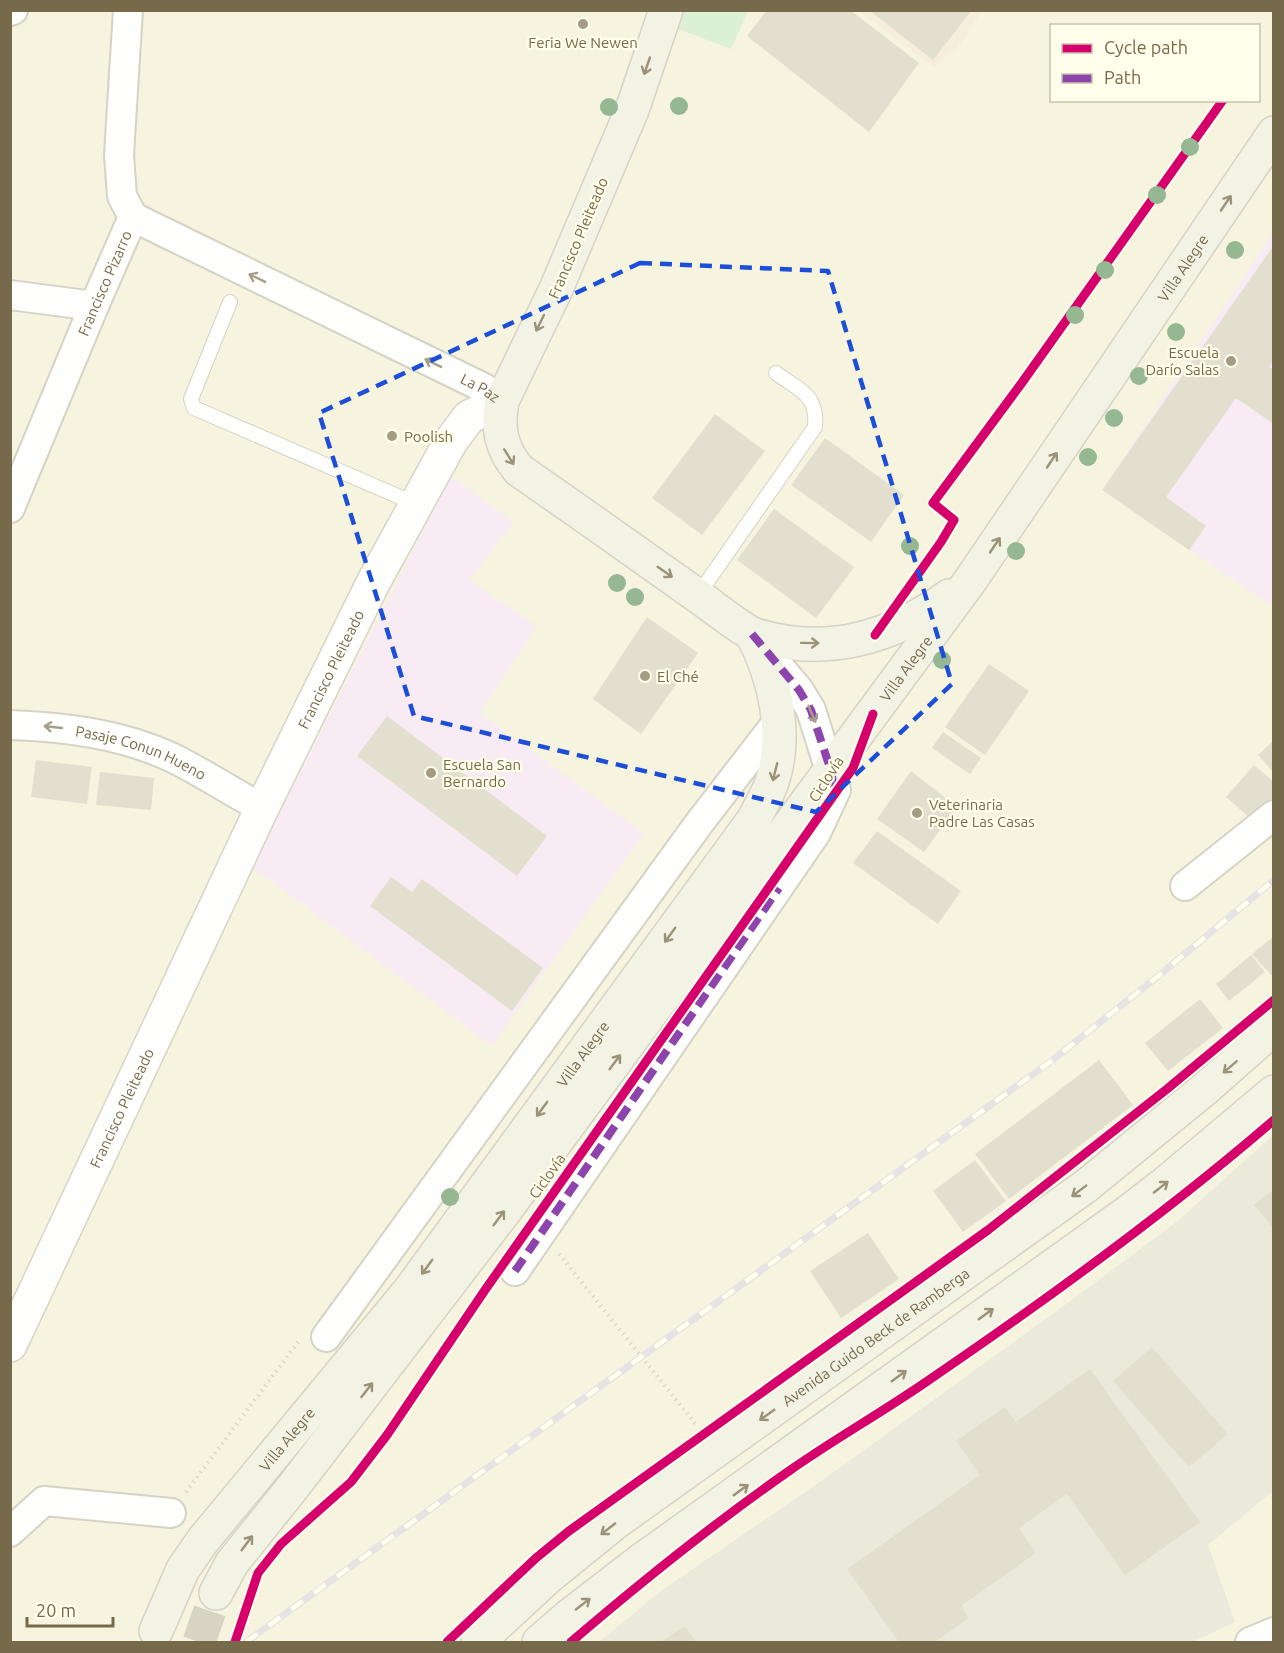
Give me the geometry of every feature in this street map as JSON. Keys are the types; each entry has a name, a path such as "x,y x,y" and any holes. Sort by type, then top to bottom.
{"main road":[{"name":"Francisco Pleiteado","path":"502,401 556,289 632,110 666,10"},
{"name":"Villa Alegre","path":"216,1593 232,1563 504,1212 970,581 1274,133"},
{"name":"La Paz","path":"502,401 499,417 500,434 510,460 519,470 753,634"},
{"name":"Villa Alegre","path":"753,634 776,640 817,644 875,636 925,614 970,581"},
{"name":"Villa Alegre","path":"156,1631 183,1569 204,1539 410,1290 754,819 772,783 778,759 778,721 772,684 764,656 753,634"},
{"name":"Avenida Guido Beck de Ramberga","path":"478,1642 547,1578 616,1522 1086,1186 1206,1088 1273,1029"},
{"path":"539,1642 639,1562 1124,1215 1274,1092"}],"street":[{"name":"Francisco Pizarro","path":"10,508 133,217 122,196 119,155 128,10"},
{"name":"La Paz","path":"133,217 484,388 502,401"},
{"path":"10,296 94,306"},
{"name":"Francisco Pleiteado","path":"10,1345 262,808 374,581 451,441 470,417 502,401"},
{"path":"515,1271 816,833 836,790 811,710 800,690 753,634"},
{"path":"326,1337 700,822 778,721"},
{"name":"Pasaje Conun Hueno","path":"10,725 51,726 101,734 140,745 173,758 262,808"},
{"path":"1185,886 1274,815"},
{"path":"10,1532 44,1502 171,1514"},
{"path":"1250,1642 1274,1632"}],"lane":[{"path":"230,302 190,399 194,408 416,504"},
{"path":"698,596 815,427 816,410 811,399 776,373"}],"path":[{"path":"537,1238 561,1256 703,1434"}],"highlighted area":[{"path":"640,263 828,271 952,684 816,812 414,716 319,413"}],"shaded area":[{"path":"11,11 1273,11 1273,1642 11,1642"},
{"path":"860,11 982,11 958,47 934,67"},
{"name":"Escuela Darío Salas","path":"1273,233 1273,601 1270,605 1102,490"},
{"name":"Escuela San Bernardo","path":"451,476 514,522 469,580 537,626 480,713 644,833 492,1046 252,867"},
{"path":"1273,1135 1273,1491 1208,1545 1235,1622 1192,1642 599,1642 661,1591 827,1477 1179,1220"}],"green space":[{"path":"682,11 748,11 731,49 676,28"}],"building":[{"path":"767,10 850,10 919,63 869,132 747,36"},
{"path":"869,10 972,10 933,60"},
{"path":"1274,245 1274,360 1269,367 1274,370 1274,424 1236,398 1166,497 1206,526 1189,550 1102,490"},
{"path":"715,414 765,451 702,535 652,498"},
{"path":"825,438 904,495 871,542 791,485"},
{"path":"774,509 854,567 816,618 737,560"},
{"name":"El Ché","path":"647,617 698,653 641,734 593,699"},
{"path":"989,664 1029,691 985,755 945,727"},
{"path":"387,716 547,836 517,876 357,756"},
{"path":"943,732 981,758 970,774 932,748"},
{"path":"1274,740 1274,773 1258,755"},
{"path":"36,760 92,767 87,804 31,797"},
{"path":"1254,765 1274,782 1274,796 1252,820 1226,797"},
{"name":"Veterinaria Padre Las Casas","path":"911,771 957,807 924,852 877,819"},
{"path":"100,772 154,778 151,810 96,805"},
{"path":"877,831 961,891 938,924 853,863"},
{"path":"391,877 412,892 422,879 543,968 512,1011 370,906"},
{"path":"1274,936 1274,975 1272,976 1252,954"},
{"path":"1251,955 1265,972 1229,1001 1216,984"},
{"path":"1200,999 1223,1028 1168,1071 1145,1043"},
{"path":"1099,1060 1133,1105 1009,1199 975,1154"},
{"path":"975,1160 1006,1201 963,1232 933,1191"},
{"path":"1274,1189 1274,1225 1272,1227 1254,1205"},
{"path":"868,1233 899,1279 841,1318 810,1271"},
{"path":"1152,1347 1228,1434 1189,1467 1113,1381"},
{"path":"1090,1369 1200,1522 1125,1575 1067,1494 1019,1528 1036,1553 961,1606 969,1618 935,1642 899,1642 847,1569 980,1475 956,1441 1005,1407 1016,1422"},
{"path":"685,1626 696,1642 661,1642"}],"tunnel":[{"path":"199,1642 216,1593"}],"railway":[{"path":"246,1642 1050,1062 1274,880"}],"marked path":[{"path":"752,634 799,690 811,710 831,771 835,793"},
{"path":"515,1271 779,888"}],"cycle path":[{"path":"875,635 954,520 933,503 1021,384 1222,102"},
{"name":"Ciclovía","path":"235,1642 258,1573 281,1544 351,1482 387,1435 485,1290 853,768 873,714"},
{"path":"447,1642 536,1558 569,1531 988,1230 1167,1089 1274,1000"},
{"path":"571,1642 705,1533 761,1491 926,1382 1059,1289 1190,1190 1274,1120"}],"place":[{"name":"Feria We Newen","path":"583,24"},
{"name":"Escuela Darío Salas","path":"1231,361"},
{"name":"Poolish","path":"392,436"},
{"name":"El Ché","path":"645,676"},
{"name":"Escuela San Bernardo","path":"431,773"},
{"name":"Veterinaria Padre Las Casas","path":"917,813"}]}
